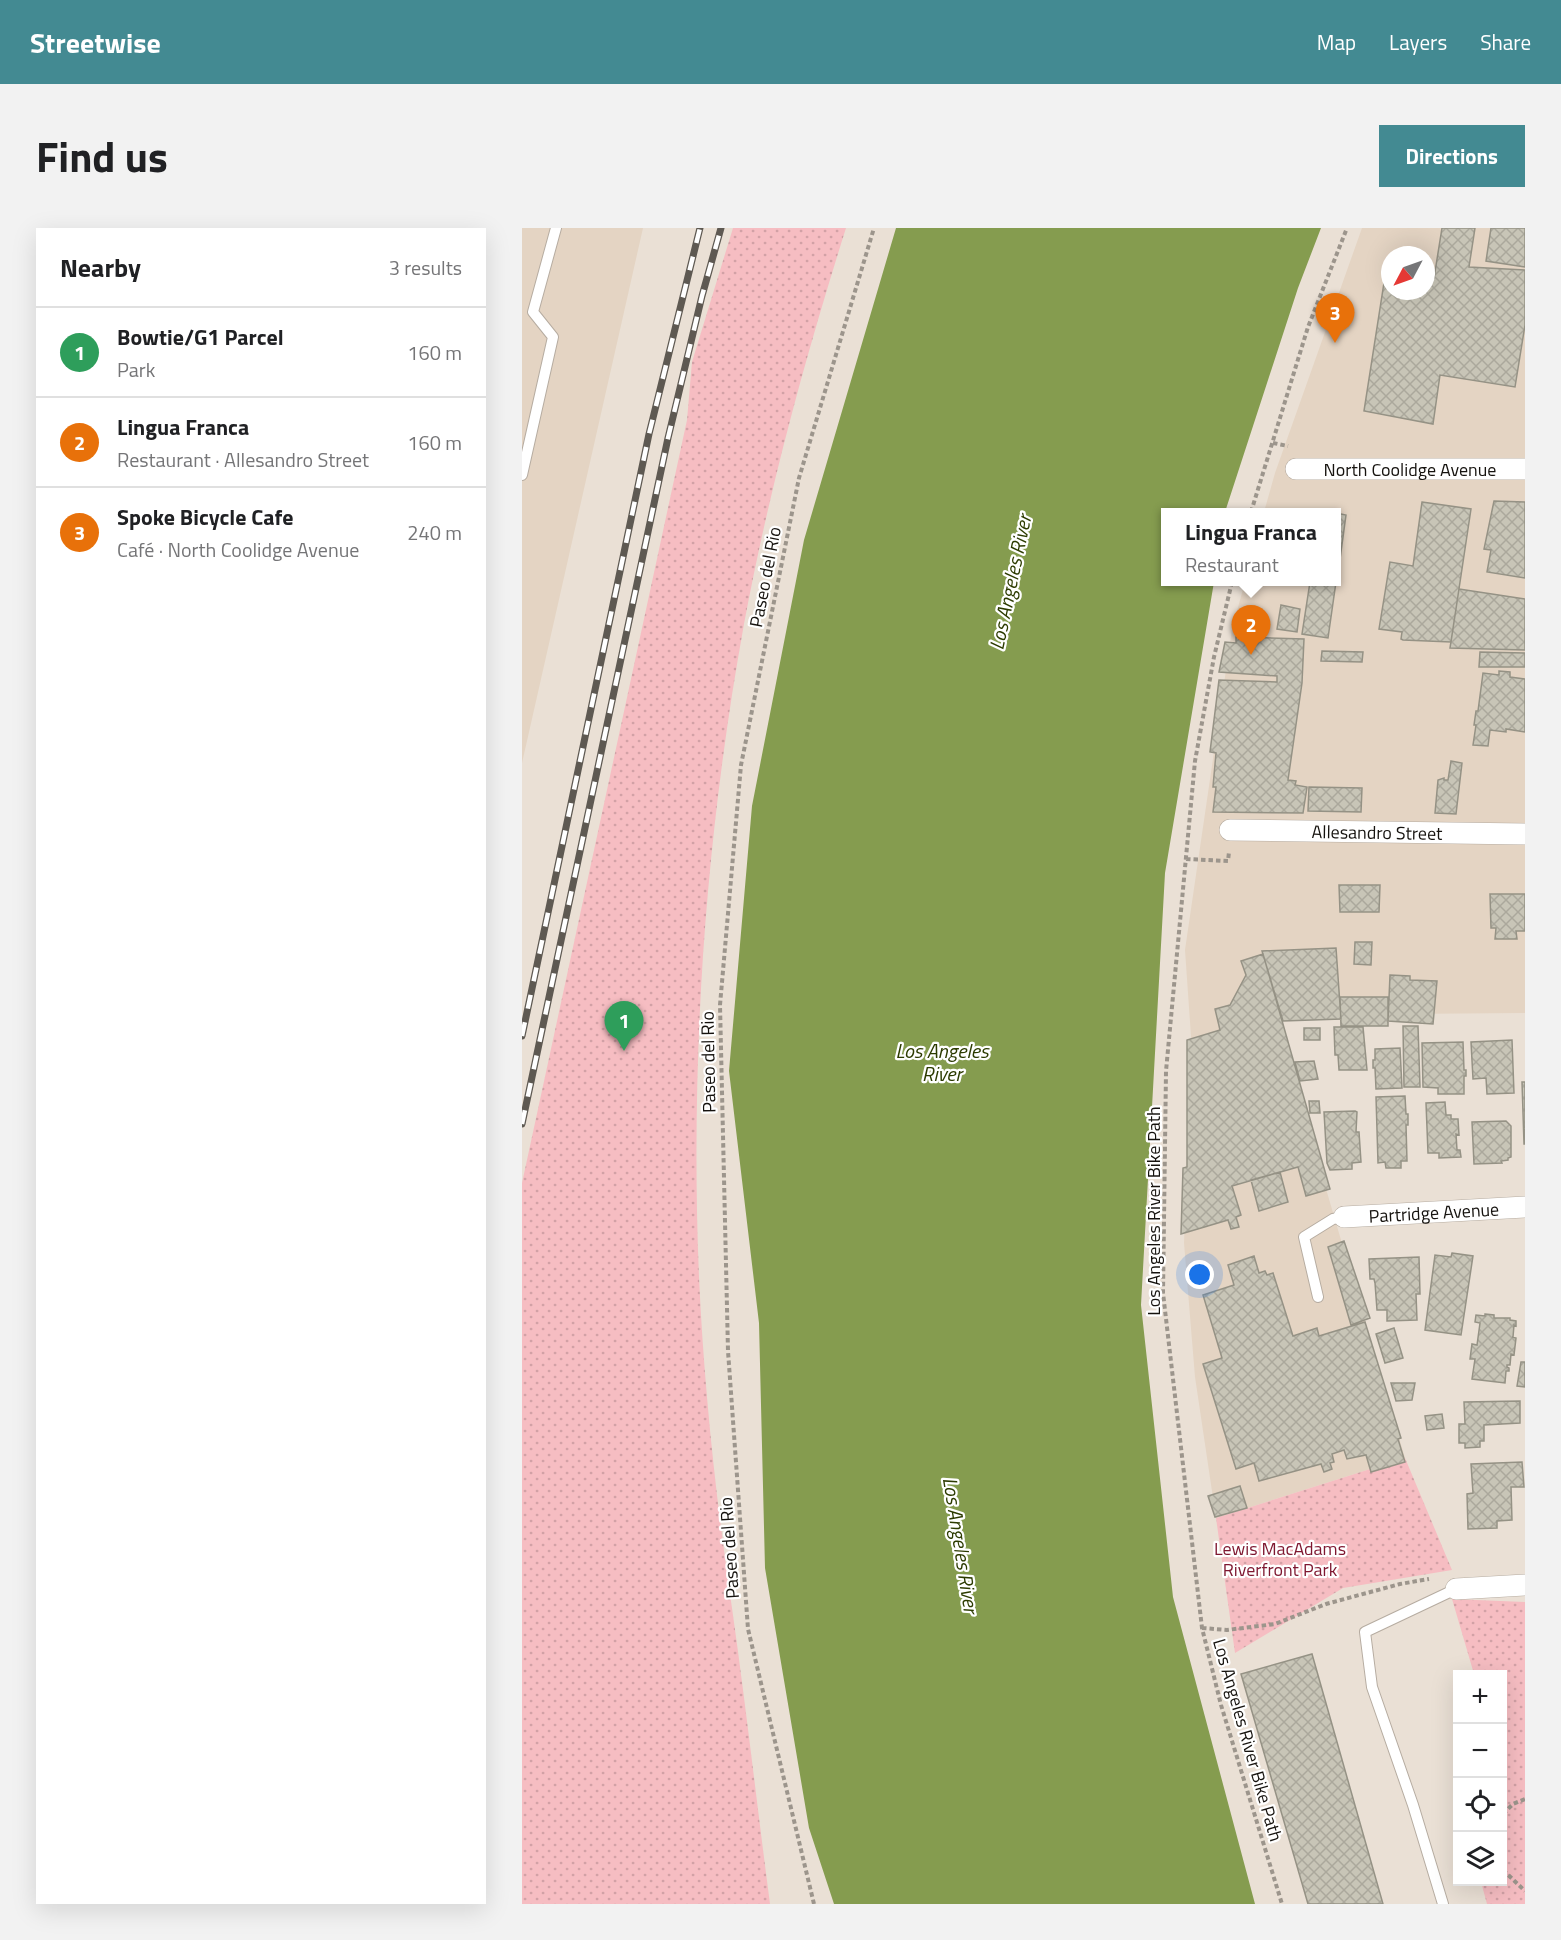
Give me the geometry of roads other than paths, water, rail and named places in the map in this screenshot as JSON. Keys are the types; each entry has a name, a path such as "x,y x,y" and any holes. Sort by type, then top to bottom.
{"street":[{"name":"North Coolidge Avenue","path":"1296,469 1525,469"},
{"name":"Allesandro Street","path":"1230,830 1525,834"},
{"name":"Partridge Avenue","path":"1344,1217 1525,1207"},
{"path":"1456,1588 1525,1585"}],"lane":[{"path":"522,475 553,337 533,312 556,228"},
{"path":"1318,1297 1304,1237 1334,1219 1344,1217"},
{"path":"1443,1904 1413,1805 1372,1687 1365,1632 1456,1588"}],"water":[{"name":"Los Angeles River","path":"896,228 1321,228 1298,288 1226,508 1161,508 1161,586 1213,586 1165,873 1141,1305 1173,1597 1255,1904 834,1904 809,1828 765,1568 759,1323 729,1071 752,806 804,540"}],"railway":[{"path":"522,1036 649,434 700,228"},
{"path":"522,1124 668,438 721,228"}],"place":[{"name":"Spoke Bicycle Cafe","path":"1335,343"},
{"name":"Lingua Franca","path":"1251,655"},
{"name":"Bowtie/G1 Parcel","path":"624,1051"}],"park label":[{"name":"Lewis MacAdams Riverfront Park","path":"1280,1558"}]}
